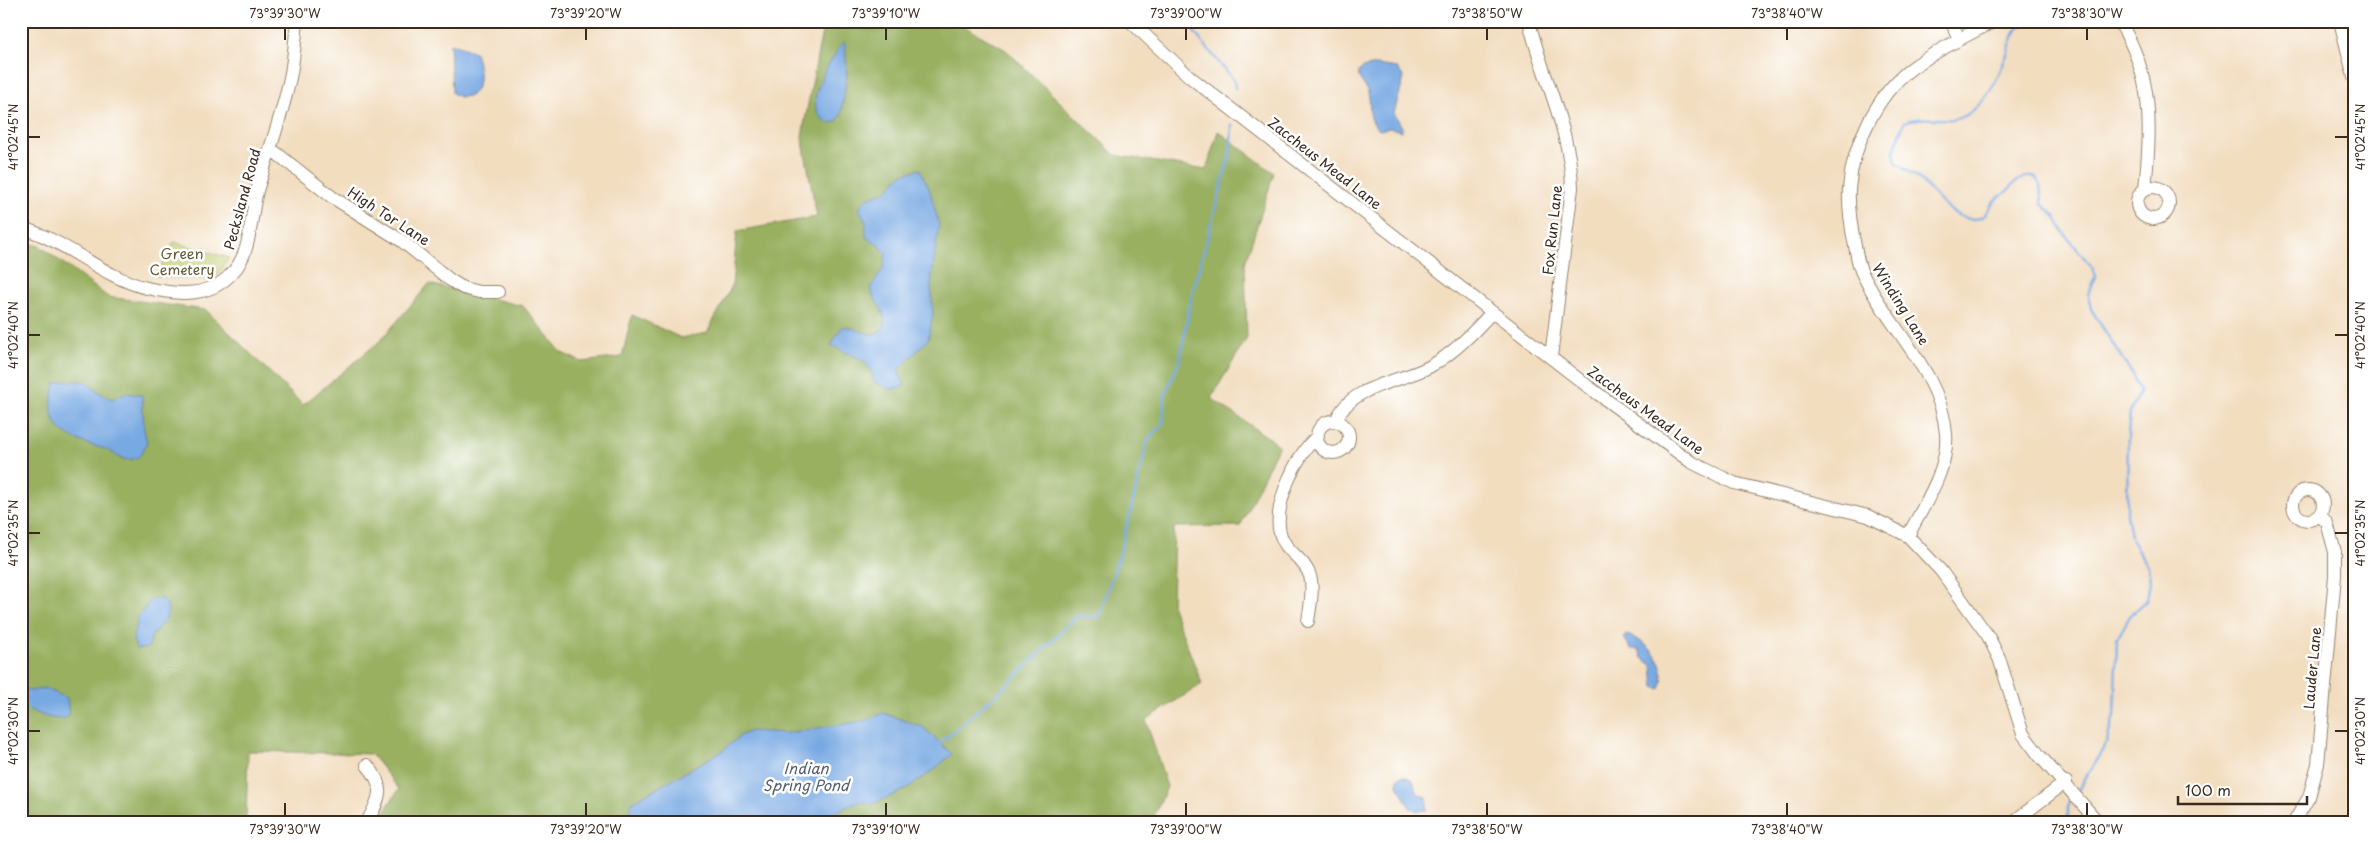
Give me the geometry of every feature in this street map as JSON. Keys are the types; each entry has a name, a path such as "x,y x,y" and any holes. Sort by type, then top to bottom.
{"street":[{"name":"Pecksland Road","path":"21,228 51,238 126,282 179,293 205,291 230,276 244,254 256,198 290,77 298,21"},
{"name":"Zaccheus Mead Lane","path":"1130,21 1156,48 1190,77 1663,444 1711,474 1766,492 1868,516 1885,522 1908,536 1941,571 1988,636 1999,658 2023,734 2098,822"},
{"name":"Fox Run Lane","path":"1529,21 1568,146 1572,170 1572,188 1551,358"},
{"path":"1951,21 1959,40"},
{"name":"Winding Lane","path":"1908,536 1932,489 1939,470 1945,450 1945,422 1940,403 1923,368 1862,274 1850,224 1849,188 1862,136 1870,116 1881,99 1911,69 1994,21"},
{"path":"2119,21 2132,50 2149,105 2150,127 2145,189"},
{"path":"2340,21 2354,77"},
{"name":"High Tor Lane","path":"270,149 332,197 402,240 450,280 463,288 479,292 498,292"},
{"path":"1336,421 1343,407 1360,395 1430,366 1473,332 1492,312"},
{"path":"1336,421 1348,429 1349,434 1346,446 1340,451 1328,452 1320,445 1318,436 1321,426 1336,421"},
{"path":"1308,622 1311,578 1307,567 1281,538 1279,527 1283,497 1292,472 1303,450 1318,436"},
{"name":"Lauder Lane","path":"2294,822 2309,797 2315,780 2320,747 2335,552 2326,523 2320,515"},
{"path":"367,765 377,776 381,791 367,822"},
{"path":"2013,822 2068,785"}],"green space":[{"path":"824,21 955,21 1006,50 1115,155 1206,170 1218,131 1274,173 1245,263 1247,338 1211,398 1279,445 1240,526 1174,527 1172,607 1202,684 1146,720 1167,787 1151,822 377,822 399,789 371,754 248,751 246,822 21,822 21,242 40,246 108,297 206,310 303,405 381,340 429,284 523,306 562,353 582,362 622,357 632,315 681,338 707,333 732,286 737,231 817,217 802,136"},
{"name":"Green Cemetery","path":"174,242 229,258 217,276 208,279 156,276"}],"water":[{"path":"843,42 845,43 847,74 841,115 836,122 828,123 819,115 816,106 816,95 825,71"},
{"path":"450,43 475,52 479,70 479,81 470,96 460,97 452,93"},
{"path":"1376,65 1397,68 1404,78 1394,113 1402,127 1402,131 1390,128 1379,130 1372,121 1368,93 1359,78 1358,72 1363,68"},
{"path":"920,169 929,188 939,224 931,283 933,315 928,340 898,370 905,386 890,389 874,382 871,371 864,361 831,345 842,327 874,334 884,327 884,317 870,288 883,269 886,254 879,245 866,237 866,222 859,209 865,199 886,191 902,174"},
{"path":"63,381 85,381 112,399 125,393 142,395 144,430 147,442 140,455 133,459 123,459 109,450 79,441 61,430 55,422 52,412 52,399 55,384"},
{"path":"160,598 167,604 166,618 152,636 148,648 136,649 133,638 139,614 150,600"},
{"path":"1626,635 1650,648 1655,655 1662,671 1660,689 1654,687 1652,665 1642,658 1639,649 1631,649 1624,638"},
{"path":"44,688 67,698 69,716 58,719 51,718 21,705 21,689 32,691"},
{"name":"Indian Spring Pond","path":"883,713 923,727 952,754 934,770 903,791 875,803 856,802 818,822 626,822 632,802 722,751 741,735 751,731 786,733 864,721"},
{"path":"1402,776 1412,779 1416,792 1427,797 1427,810 1418,811 1410,808 1398,785 1398,778"}],"waterway":[{"path":"1190,21 1190,27 1235,82 1235,88"},
{"path":"2046,21 2026,24 2017,29 1995,81 1975,109 1968,114 1954,119 1921,119 1904,122 1894,151 1896,162 1921,181 1946,207 1962,217 1971,219 1983,217 1994,201 2017,181 2027,177 2035,177 2040,184 2042,204 2055,216 2066,236 2092,267 2095,276 2088,294 2091,309 2132,374 2140,391 2130,412 2127,515 2132,541 2148,566 2150,581 2147,600 2130,616 2117,639 2114,716 2106,744 2077,792"},
{"path":"938,744 1005,687 1078,615 1098,618 1120,554 1148,439 1163,424 1165,394 1180,360 1191,298 1230,154 1232,125"},
{"path":"2068,822 2068,806 2072,798"}]}
